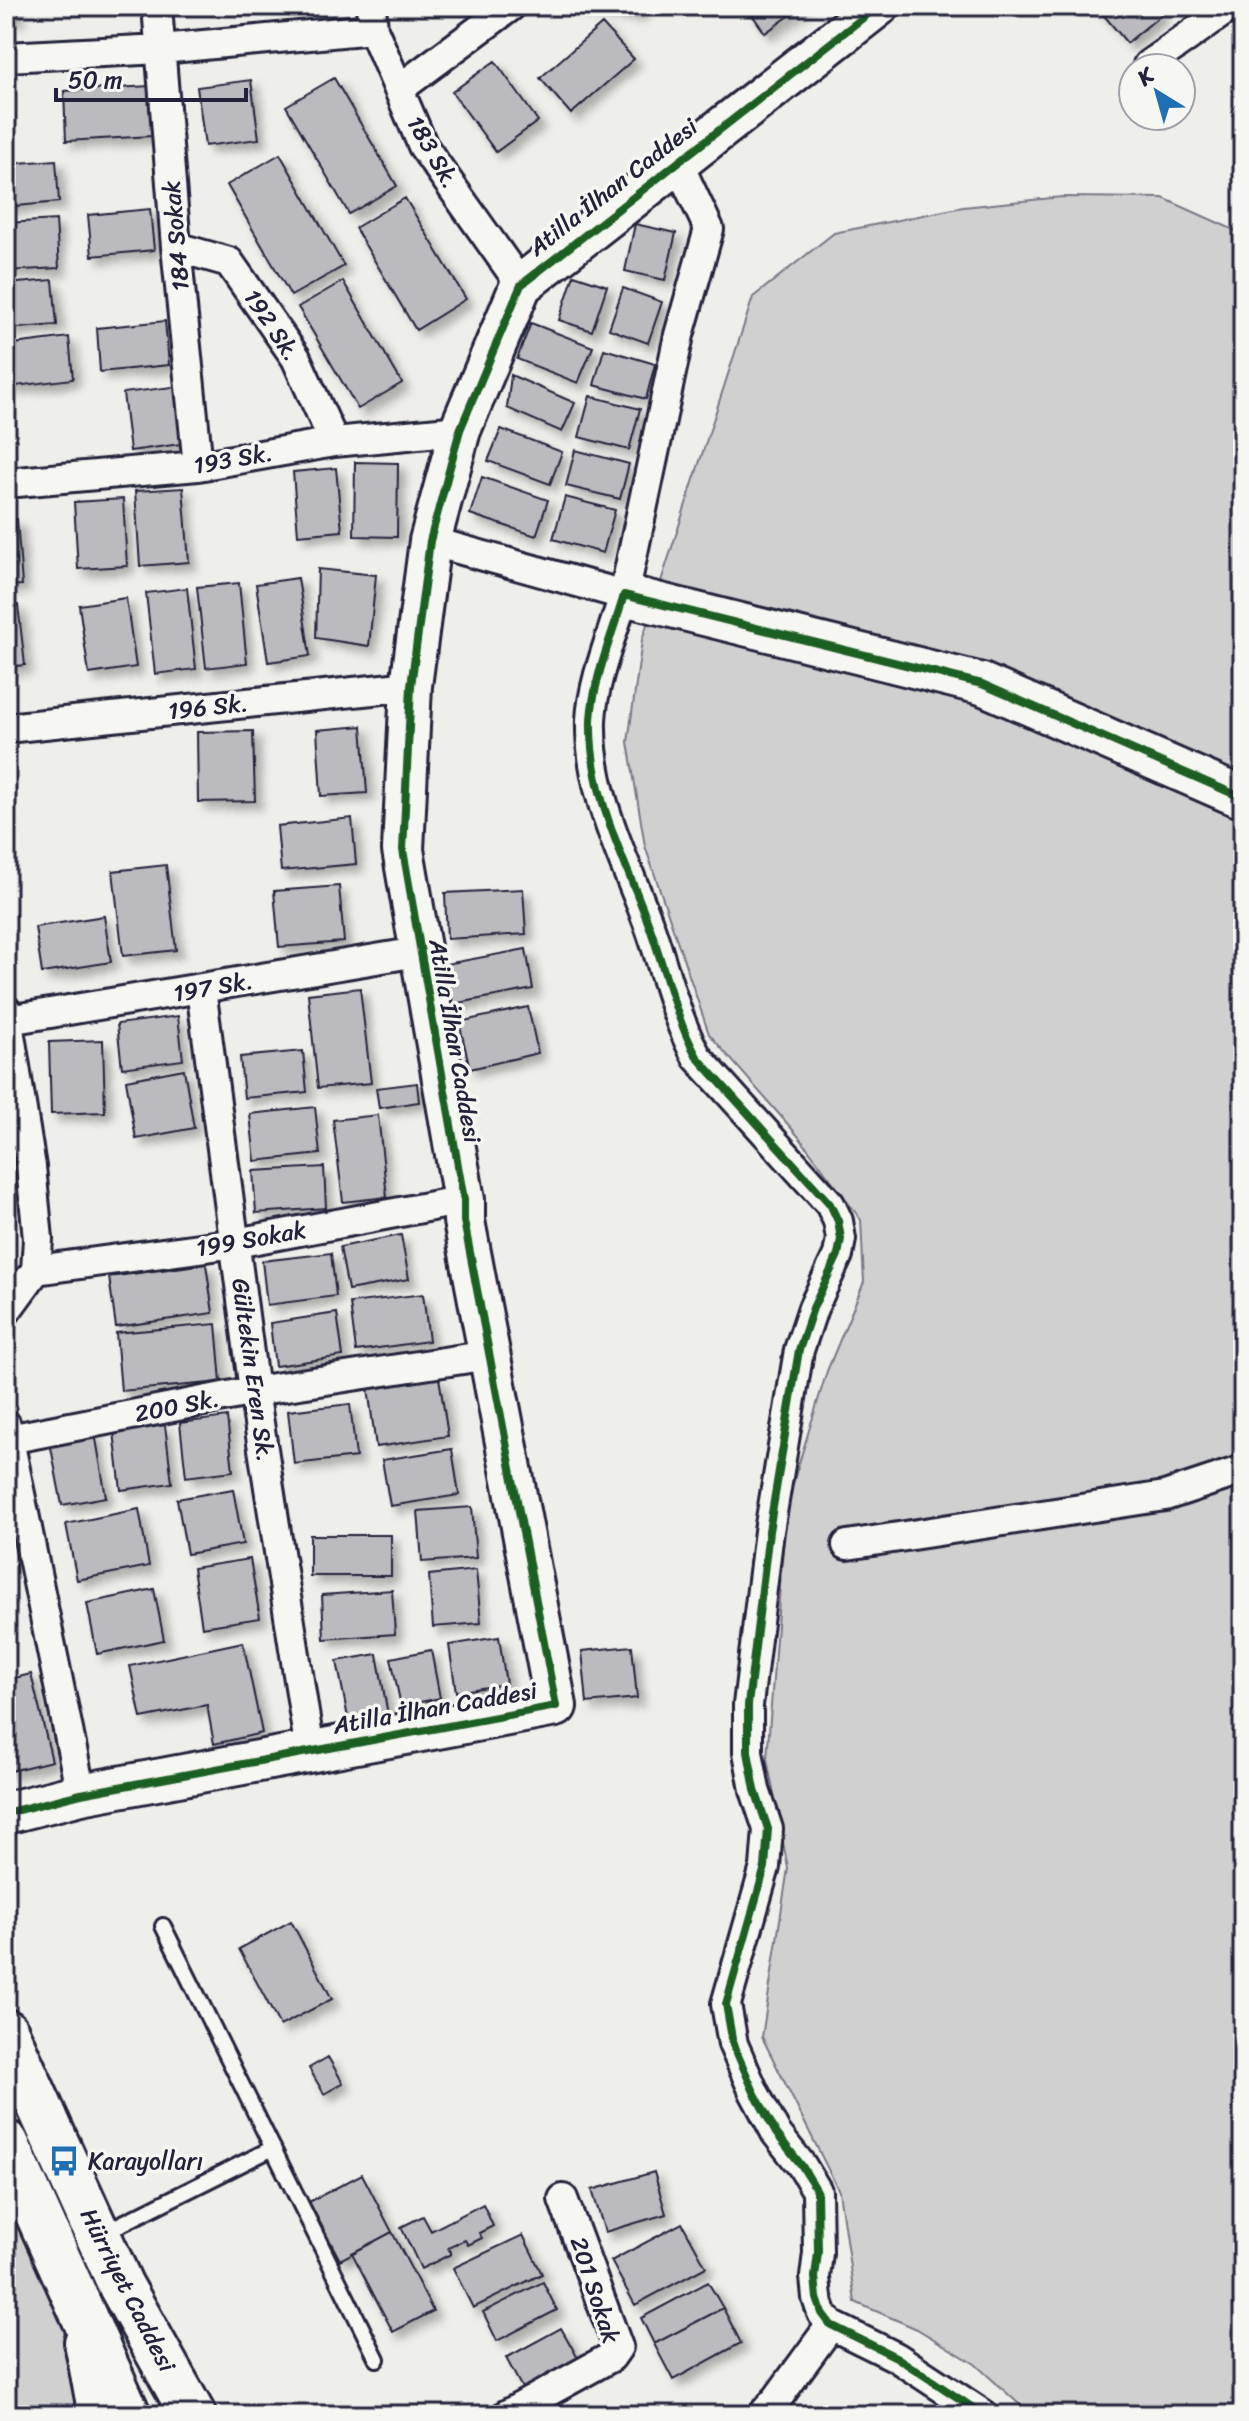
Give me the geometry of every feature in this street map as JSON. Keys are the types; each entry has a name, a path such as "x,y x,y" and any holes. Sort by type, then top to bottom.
{"highway":[{"name":"Hürriyet Caddesi","path":"6,2032 121,2286 193,2415"},
{"name":"Hürriyet Caddesi","path":"6,2143 128,2415"}],"street":[{"name":"184 Sokak","path":"157,6 176,247 198,466"},
{"path":"399,89 511,6"},
{"name":"Atilla İlhan Caddesi","path":"6,1813 81,1794 556,1706 464,1221 464,1200 418,952 403,850 411,686 430,541 460,430 521,285 878,6"},
{"path":"1166,52 1231,6"},
{"path":"6,57 161,49 372,17"},
{"name":"183 Sk.","path":"372,17 423,146 521,285"},
{"path":"677,161 709,229 679,335 624,595 595,696 591,718 595,769 615,844 648,921 673,1004 691,1045 714,1077 830,1204 838,1221 841,1239 838,1255 813,1308 799,1350 771,1516 748,1705 748,1752 755,1790 768,1829 765,1867 726,2004 733,2044 754,2092 776,2133 817,2191 817,2298 822,2313 831,2325 896,2357 984,2415"},
{"name":"192 Sk.","path":"176,247 229,262 296,358 334,442"},
{"name":"193 Sk.","path":"6,483 198,466 334,442 460,430"},
{"path":"430,541 624,595 982,684 1243,798"},
{"name":"196 Sk.","path":"6,728 411,686"},
{"name":"197 Sk.","path":"7,1015 201,989 418,952"},
{"name":"Gültekin Eren Sk.","path":"201,989 254,1391 310,1751"},
{"path":"6,1311 36,1270 38,1239 18,1169 7,1015"},
{"name":"199 Sokak","path":"36,1270 236,1243 464,1200"},
{"name":"200 Sk.","path":"7,1432 489,1355"},
{"path":"7,1432 81,1794"},
{"path":"847,1545 1165,1496 1243,1470"},
{"name":"201 Sokak","path":"506,2415 611,2357 618,2347 563,2199"},
{"path":"76,2295 99,2415"},
{"path":"762,2415 831,2325"}],"lane":[{"path":"163,1926 377,2359"},
{"path":"98,2235 273,2148"}],"shaded area":[{"path":"1062,197 1163,198 1243,234 1243,2415 1031,2415 975,2364 917,2329 855,2302 839,2191 762,2037 788,1868 767,1759 786,1506 827,1371 864,1282 861,1220 799,1137 709,1034 645,846 628,742 642,640 753,297 834,233 963,207"},
{"path":"6,2143 99,2415 6,2415"}],"building":[{"path":"6,6 17,6 17,18 6,18"},
{"path":"577,6 645,6 636,14 580,9"},
{"path":"746,6 803,6 765,33"},
{"path":"1096,6 1156,6 1162,14 1127,43"},
{"path":"602,24 634,59 571,114 540,78"},
{"path":"495,61 538,121 496,152 452,92"},
{"path":"334,78 397,186 349,214 286,106"},
{"path":"251,80 259,139 205,146 197,87"},
{"path":"150,86 152,136 66,141 64,91"},
{"path":"280,154 344,266 291,296 227,185"},
{"path":"56,160 59,202 6,207 6,164"},
{"path":"405,198 466,299 416,330 355,228"},
{"path":"150,209 154,250 92,256 88,215"},
{"path":"56,220 59,268 6,271 6,223"},
{"path":"635,224 676,233 665,280 625,271"},
{"path":"574,275 607,286 592,331 559,320"},
{"path":"53,280 57,325 6,329 6,284"},
{"path":"343,281 402,383 358,409 298,307"},
{"path":"623,288 662,302 648,343 609,329"},
{"path":"165,321 169,365 100,372 97,328"},
{"path":"531,323 593,347 578,383 517,359"},
{"path":"69,337 73,379 8,387 6,345"},
{"path":"604,349 655,364 646,399 594,385"},
{"path":"511,375 575,403 562,432 507,408"},
{"path":"180,386 188,443 130,451 123,393"},
{"path":"590,396 640,409 629,450 579,437"},
{"path":"501,429 562,452 550,484 488,461"},
{"path":"575,450 629,464 620,499 566,486"},
{"path":"355,462 398,463 397,537 354,536"},
{"path":"336,468 342,531 298,535 293,472"},
{"path":"482,477 548,500 536,536 470,514"},
{"path":"183,488 189,562 140,566 135,491"},
{"path":"565,497 615,510 603,553 553,539"},
{"path":"123,499 127,566 78,569 74,502"},
{"path":"17,519 22,585 6,586 6,520"},
{"path":"318,569 376,575 369,646 316,638"},
{"path":"298,578 310,656 268,662 256,584"},
{"path":"239,583 247,663 206,668 197,587"},
{"path":"187,588 196,669 155,674 146,593"},
{"path":"126,598 136,667 89,674 79,605"},
{"path":"18,605 25,665 6,667 6,606"},
{"path":"362,726 367,793 321,796 317,730"},
{"path":"253,731 255,801 198,802 197,732"},
{"path":"352,818 356,864 281,871 277,826"},
{"path":"166,865 176,950 123,956 113,871"},
{"path":"339,886 344,942 279,947 274,891"},
{"path":"523,889 526,934 447,939 445,893"},
{"path":"104,916 111,962 42,973 35,927"},
{"path":"526,949 533,989 453,1004 446,964"},
{"path":"360,988 371,1083 318,1088 308,994"},
{"path":"528,1007 538,1053 470,1069 459,1022"},
{"path":"178,1016 183,1060 122,1068 117,1024"},
{"path":"103,1040 105,1112 51,1114 49,1042"},
{"path":"303,1051 307,1092 244,1098 240,1057"},
{"path":"184,1069 194,1128 136,1139 126,1080"},
{"path":"417,1083 419,1102 379,1108 376,1088"},
{"path":"315,1107 320,1154 255,1161 250,1114"},
{"path":"378,1115 387,1197 343,1202 333,1120"},
{"path":"324,1167 326,1208 256,1213 253,1171"},
{"path":"401,1235 409,1279 348,1290 340,1247"},
{"path":"331,1253 336,1296 267,1305 262,1261"},
{"path":"206,1264 213,1313 116,1327 109,1277"},
{"path":"423,1294 429,1341 356,1351 350,1303"},
{"path":"337,1313 343,1356 275,1366 270,1323"},
{"path":"216,1324 221,1382 121,1391 116,1333"},
{"path":"439,1377 448,1436 376,1447 368,1388"},
{"path":"350,1404 356,1457 294,1464 288,1411"},
{"path":"227,1417 233,1471 186,1477 180,1423"},
{"path":"165,1425 172,1483 121,1490 114,1432"},
{"path":"95,1433 106,1497 62,1505 50,1442"},
{"path":"452,1449 459,1495 390,1506 382,1460"},
{"path":"233,1489 243,1544 187,1554 177,1499"},
{"path":"472,1507 476,1558 422,1562 418,1511"},
{"path":"139,1509 149,1566 77,1580 66,1524"},
{"path":"310,1535 391,1535 391,1576 310,1576"},
{"path":"250,1559 260,1618 202,1627 193,1568"},
{"path":"476,1570 481,1623 433,1627 429,1575"},
{"path":"154,1589 164,1640 97,1654 87,1603"},
{"path":"392,1590 395,1634 324,1639 322,1595"},
{"path":"499,1637 506,1684 456,1692 449,1645"},
{"path":"243,1642 262,1733 214,1744 207,1705 141,1718 130,1666"},
{"path":"632,1646 637,1698 587,1703 582,1651"},
{"path":"431,1650 440,1698 401,1706 391,1658"},
{"path":"377,1654 388,1715 349,1723 337,1661"},
{"path":"31,1674 52,1761 6,1772 6,1680"},
{"path":"291,1921 332,1999 280,2026 239,1949"},
{"path":"328,2057 343,2083 324,2094 309,2068"},
{"path":"654,2172 666,2214 605,2232 592,2190"},
{"path":"362,2174 392,2232 340,2260 309,2202"},
{"path":"483,2204 493,2226 479,2233 482,2238 468,2245 465,2240 448,2248 451,2254 421,2269 401,2227 423,2216 431,2231"},
{"path":"682,2223 706,2267 635,2305 611,2261"},
{"path":"392,2232 433,2311 393,2332 352,2253"},
{"path":"523,2235 542,2274 473,2308 453,2268"},
{"path":"543,2282 557,2310 497,2341 483,2312"},
{"path":"708,2282 723,2308 654,2344 641,2318"},
{"path":"723,2308 741,2343 673,2380 654,2344"},
{"path":"561,2328 579,2360 523,2390 506,2358"}],"cycle path":[{"path":"6,1813 81,1794 556,1706 464,1221 464,1200 403,850 411,686 430,541 460,430 521,285 878,6"},
{"path":"984,2415 896,2357 831,2325 822,2313 815,2277 818,2253 817,2191 776,2133 733,2044 726,2004 765,1867 768,1829 755,1790 748,1752 748,1705 769,1531 799,1350 813,1308 838,1255 841,1239 838,1221 830,1204 697,1057 689,1041 602,799 592,747 593,705 599,673 624,595 982,684 1243,798"}],"place":[{"name":"Karayolları","path":"64,2161"}]}
